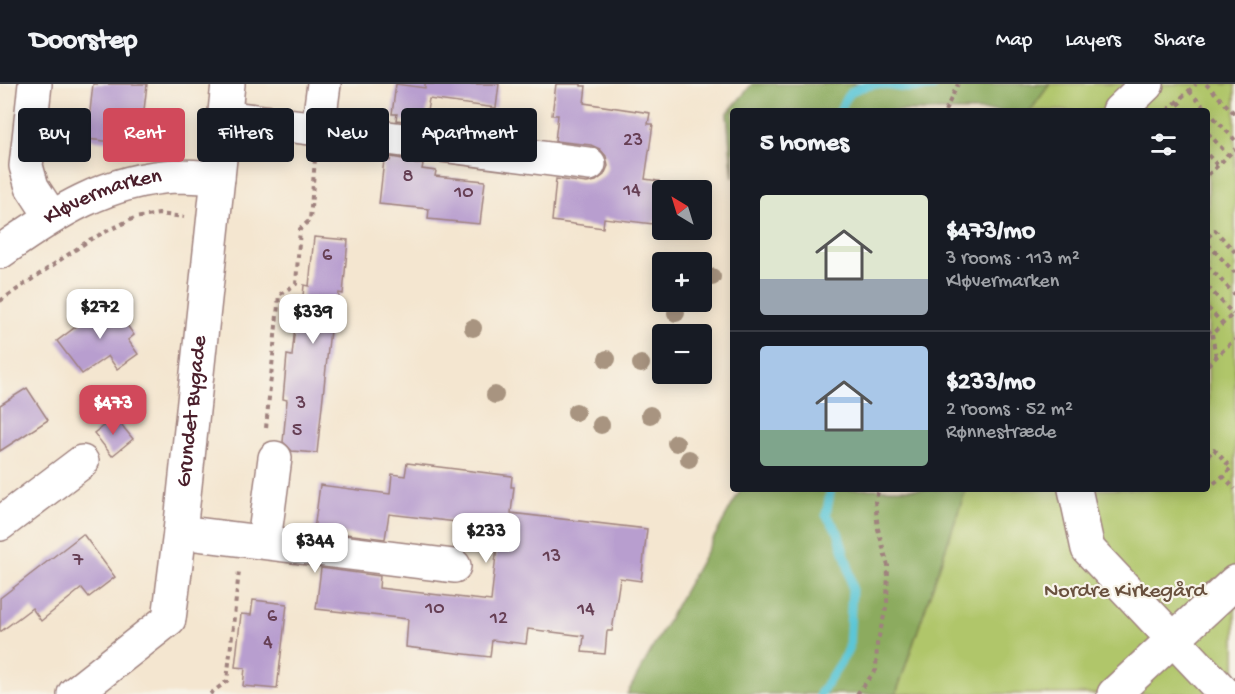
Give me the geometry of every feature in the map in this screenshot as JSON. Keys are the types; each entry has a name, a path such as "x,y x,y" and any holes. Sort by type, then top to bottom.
{"street":[{"path":"35,84 26,166 32,187 51,216"},
{"name":"Grundet Bygade","path":"225,108 228,84"},
{"path":"321,108 324,84"},
{"path":"1122,108 1147,84"},
{"path":"389,138 589,164"},
{"name":"Grundet Bygade","path":"74,694 169,619 220,162"},
{"name":"Kløvermarken","path":"0,252 51,216 107,189 141,180 177,176 218,178"},
{"path":"254,540 275,458"},
{"path":"0,524 82,462"},
{"path":"1076,492 1088,549 1225,694"},
{"path":"180,532 454,566"},
{"path":"1114,694 1235,582"}],"path":[{"path":"946,108 958,84"},
{"path":"1171,108 1196,84"},
{"path":"1206,84 1235,114"},
{"path":"1189,91 1205,108"},
{"path":"1178,102 1183,108"},
{"path":"1210,113 1235,140"},
{"path":"1210,135 1228,155"},
{"path":"1210,173 1235,149"},
{"path":"1210,157 1217,165"},
{"path":"275,458 264,446 279,295 296,284 300,229 310,220 315,162"},
{"path":"0,301 91,239 134,218 159,214 213,220"},
{"path":"1210,235 1215,230 1235,252"},
{"path":"1210,246 1235,273"},
{"path":"1210,268 1235,296"},
{"path":"1210,289 1234,313 1212,334 1216,357"},
{"path":"1210,310 1223,324"},
{"path":"1210,363 1235,339"},
{"path":"1210,454 1215,449 1231,468 1213,484 1210,480"},
{"path":"1223,476 1235,489"},
{"path":"857,694 876,670 877,644 887,604 888,566 878,529 875,501 878,492"},
{"path":"210,694 227,681 254,540"}],"green space":[{"path":"752,84 1050,84 1032,108 732,108"},
{"name":"Nordre Kirkegård","path":"1050,84 1235,84 1235,694 896,694 965,492 1210,492 1210,108 1032,108"},
{"path":"730,110 730,146 727,114"},
{"path":"739,492 965,492 896,694 627,694"}],"building":[{"path":"93,84 147,84 144,108 103,108 103,141 91,139"},
{"path":"396,84 425,88 425,84 499,84 496,108 429,99 428,108 401,108 401,121 396,120 397,114 392,114"},
{"path":"556,84 586,86 584,103 650,113 648,124 653,124 645,179 652,180 652,224 604,218 603,228 552,221 556,179 587,183 596,181 604,175 608,166 606,156 600,149 591,145 555,141 558,115 552,115"},
{"path":"391,157 401,159 401,162 423,164 422,169 436,171 435,176 485,181 480,224 428,219 429,209 379,204 384,162 390,161"},
{"path":"314,237 348,240 343,294 339,293 336,312 332,311 317,453 292,451 283,442 287,400 283,399 287,355 292,356 297,306 302,307 304,285 309,286"},
{"path":"110,301 134,335 128,340 138,354 117,369 108,356 82,374 57,341"},
{"path":"27,388 48,420 0,451 0,405"},
{"path":"115,417 133,439 112,456 94,433"},
{"path":"407,463 512,476 511,487 514,487 511,513 647,529 641,581 620,578 612,631 607,631 605,654 582,652 584,636 528,629 526,644 492,640 490,657 406,647 408,619 316,609 321,568 380,576 379,588 491,601 499,527 389,514 385,539 314,530 320,485 390,494 392,474 405,476"},
{"path":"83,534 115,577 89,597 82,588 41,621 32,608 0,632 0,598"},
{"path":"253,600 287,604 277,689 243,686 245,668 235,667 241,614 251,615"}],"waterway":[{"path":"841,108 846,98 853,91 877,84"},
{"path":"878,84 907,88 933,87"},
{"path":"820,694 849,649 852,588 838,532 826,515 830,492"}]}
